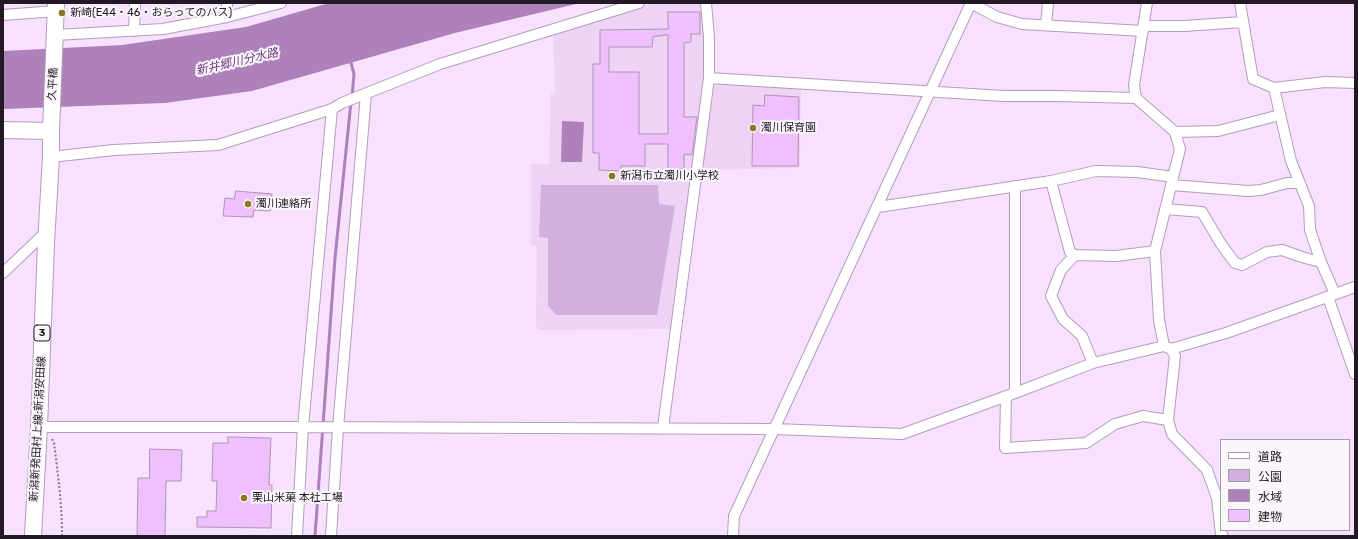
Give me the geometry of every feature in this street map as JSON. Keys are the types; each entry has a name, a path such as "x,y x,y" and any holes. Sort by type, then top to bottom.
{"main road":[{"name":"3","path":"55,42 56,7"},
{"name":"久平橋","path":"51,125 55,42"},
{"path":"3,130 51,125"},
{"name":"新潟新発田村上線;新潟安田線","path":"33,536 42,427 46,232 51,157 51,125"}],"street":[{"path":"134,31 135,3"},
{"path":"227,3 227,17"},
{"path":"55,42 134,31 163,29 227,17 281,3"},
{"path":"51,157 114,150 218,145 332,109 440,64 638,3"},
{"path":"663,428 708,78 709,36 706,3"},
{"path":"733,536 734,516 971,3 997,17 1022,24 1143,29 1243,22"},
{"path":"1046,25 1048,3"},
{"path":"1147,3 1134,86 1136,98 1175,132 1180,149 1155,251 1159,320 1167,347 1175,356 1168,420 1172,434 1207,470 1217,498 1220,526"},
{"path":"1240,3 1253,79 1274,88 1325,82 1355,82"},
{"path":"3,15 56,7"},
{"path":"708,78 1004,96 1136,98"},
{"path":"1274,88 1291,161 1309,206 1310,230 1332,296 1355,374"},
{"path":"331,536 336,428 366,94"},
{"path":"296,536 308,427 332,109"},
{"path":"1175,132 1218,131 1280,116"},
{"path":"878,207 1051,181 1096,171 1137,172 1172,181 1248,191 1261,190 1287,183 1300,182"},
{"path":"1051,181 1070,252 1075,255 1116,256 1155,251"},
{"path":"1015,186 1011,395 1005,448 1086,443 1115,424 1143,416 1168,420"},
{"path":"1165,209 1202,212 1221,244 1235,263 1242,265 1267,252 1282,250 1321,262"},
{"path":"3,273 46,232"},
{"path":"1075,255 1061,270 1051,296 1063,319 1082,336 1094,363"},
{"path":"42,427 663,428 775,429 902,434 1011,395 1094,363 1226,333 1355,287"}],"path":[{"path":"42,427 54,443 62,517 62,536"}],"shaded area":[{"name":"新潟市立濁川小学校","path":"655,3 703,3 705,23 705,83 672,329 539,330 536,325 537,246 531,245 531,164 549,164 551,93 555,93 553,33"},
{"name":"濁川保育園","path":"713,84 801,88 800,168 699,170"}],"green space":[{"path":"541,185 658,185 659,204 675,206 657,315 557,315 548,306 548,238 539,237"}],"water":[{"name":"新井郷川分水路","path":"329,3 580,3 455,33 252,91 165,103 3,109 3,51 122,45 246,27"},
{"path":"562,121 584,122 582,162 561,162"}],"building":[{"path":"668,12 700,12 700,34 691,34 691,42 684,43 684,117 697,117 692,155 684,154 684,169 668,169 668,144 645,144 645,166 621,166 621,171 599,170 599,153 593,153 593,64 600,64 600,30 668,29","holes":["668,35 668,134 639,134 639,72 609,72 609,47 652,47 653,37"]},
{"path":"765,95 799,97 798,166 752,166 753,105 764,106"},
{"name":"濁川連絡所","path":"236,191 272,194 270,211 254,210 253,217 223,216 225,198 234,199"},
{"path":"228,437 271,438 269,485 272,485 271,528 197,527 197,517 207,517 207,511 216,511 217,481 212,481 213,443 228,443"},
{"path":"150,449 182,450 181,481 166,481 165,536 137,536 138,478 149,478"}],"waterway":[{"path":"350,59 354,74 352,97"},
{"path":"315,536 335,258 351,102"}],"place":[{"name":"新崎(E44・46・おらってのバス)","path":"62,13"},
{"name":"濁川保育園","path":"753,128"},
{"name":"新潟市立濁川小学校","path":"612,176"},
{"name":"濁川連絡所","path":"248,204"},
{"name":"栗山米菓 本社工場","path":"244,498"}]}
